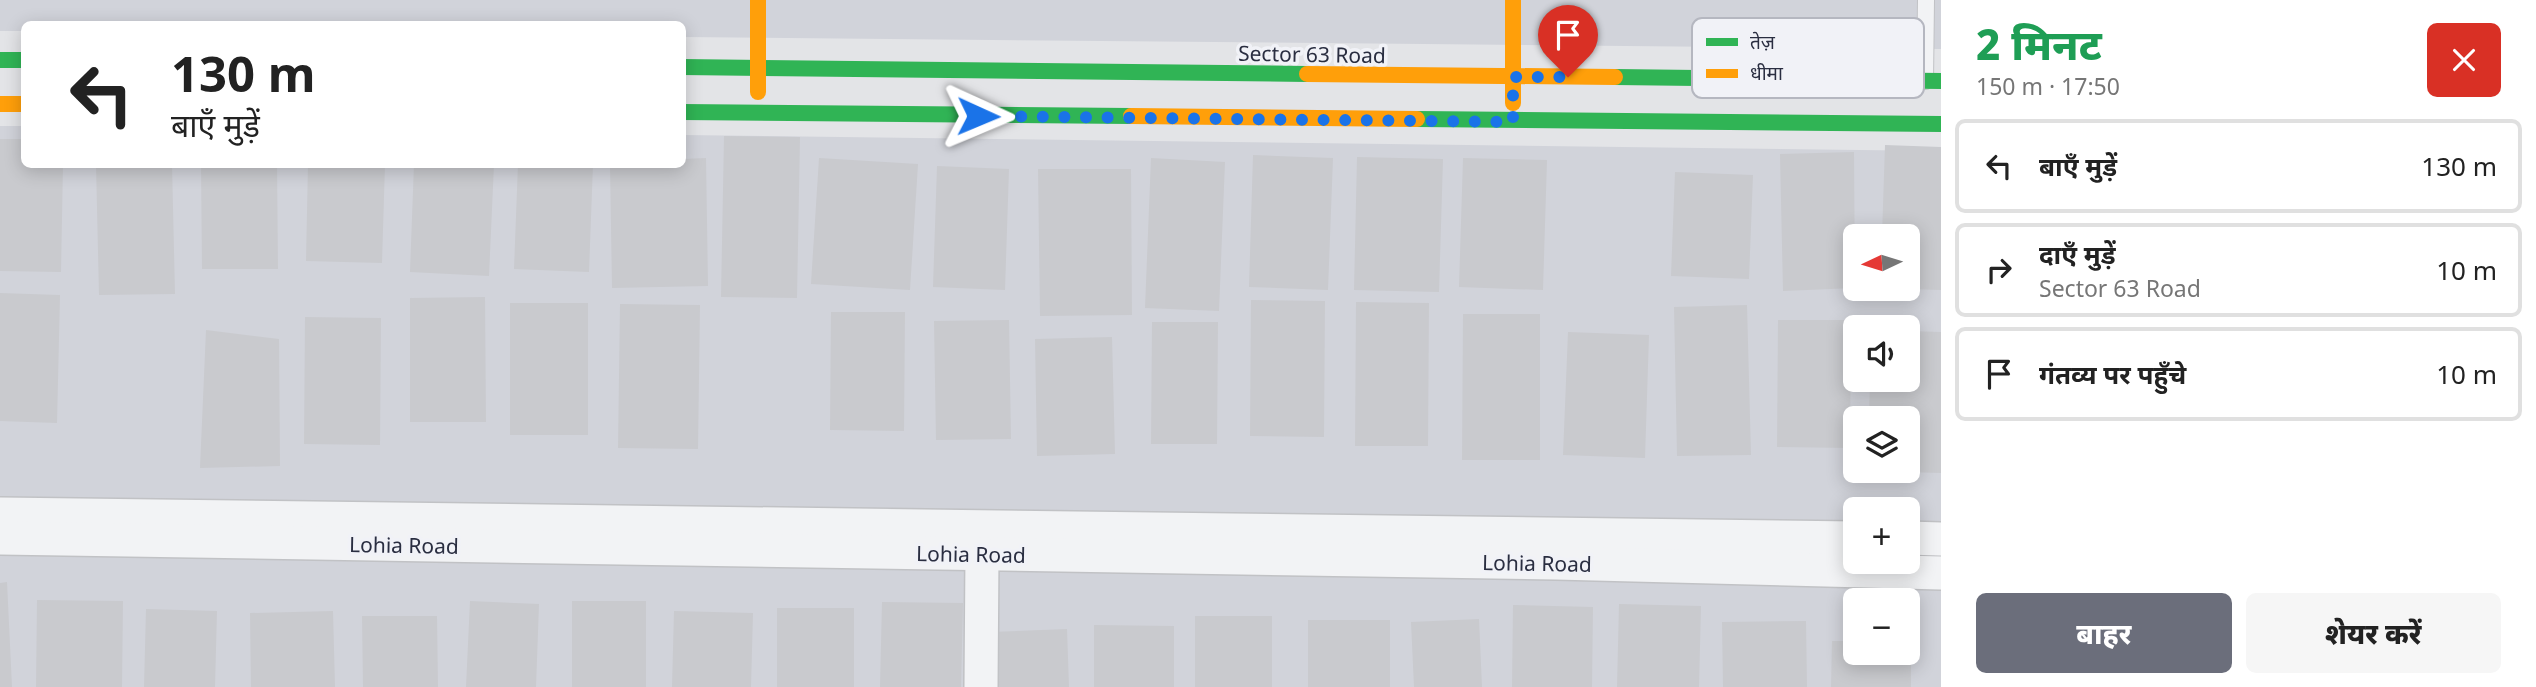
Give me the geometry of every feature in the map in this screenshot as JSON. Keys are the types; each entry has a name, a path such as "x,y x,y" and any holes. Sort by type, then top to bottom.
{"street":[{"path":"758,0 758,113"},
{"path":"1513,0 1513,122"},
{"path":"0,60 21,60"},
{"name":"Sector 63 Road","path":"686,67 1692,79"},
{"path":"0,104 21,104"},
{"path":"686,112 1941,124"},
{"name":"Lohia Road","path":"0,514 1843,538"},
{"name":"Lohia Road","path":"0,538 1556,563 1941,573"},
{"path":"1920,538 1941,539"},
{"path":"981,687 982,554"}],"lane":[{"path":"1926,0 1933,81"}],"shaded area":[{"path":"0,0 1941,0 1941,49 1924,49 1924,18 1692,18 1692,47 686,37 686,21 21,21 21,31 0,31"},
{"path":"0,126 21,126 21,168 686,168 686,135 1941,151 1941,687 0,687"}],"building":[{"path":"724,136 800,137 797,298 721,297"},
{"path":"0,139 21,139 21,168 63,168 61,272 0,271"},
{"path":"1885,145 1941,147 1941,290 1920,289 1920,224 1882,224"},
{"path":"1854,152 1855,224 1843,224 1843,288 1783,291 1780,154"},
{"path":"1253,155 1333,158 1328,290 1249,287"},
{"path":"1357,157 1443,159 1439,292 1354,290"},
{"path":"706,158 708,286 612,288 610,168 686,168 686,159"},
{"path":"819,158 918,164 910,290 811,284"},
{"path":"1151,158 1225,162 1219,311 1145,308"},
{"path":"1463,158 1547,160 1543,290 1459,287"},
{"path":"937,166 1009,169 1005,290 933,287"},
{"path":"96,168 172,168 175,294 99,295"},
{"path":"201,168 277,168 278,269 202,269"},
{"path":"308,168 385,168 382,263 306,261"},
{"path":"414,168 494,168 489,276 410,272"},
{"path":"518,168 593,168 589,272 514,269"},
{"path":"1038,169 1131,169 1132,315 1040,316"},
{"path":"1675,172 1753,175 1749,279 1671,276"},
{"path":"0,293 60,295 57,423 0,421"},
{"path":"485,297 486,422 410,422 410,298"},
{"path":"1251,300 1325,301 1324,437 1250,436"},
{"path":"1356,302 1429,303 1428,446 1355,446"},
{"path":"510,303 588,303 588,435 510,435"},
{"path":"620,304 700,305 698,449 618,448"},
{"path":"1747,305 1751,455 1677,456 1674,307"},
{"path":"831,312 905,312 904,431 830,430"},
{"path":"1463,314 1540,314 1540,460 1462,460"},
{"path":"305,317 381,318 380,445 304,444"},
{"path":"1009,320 1011,439 936,440 934,321"},
{"path":"1778,320 1843,320 1843,392 1850,392 1850,406 1843,406 1843,448 1777,447"},
{"path":"1152,322 1218,322 1217,444 1151,444"},
{"path":"206,330 279,339 280,466 200,468"},
{"path":"1920,331 1941,332 1941,473 1920,472 1920,406 1869,406 1870,392 1920,392"},
{"path":"1568,332 1649,335 1645,458 1563,455"},
{"path":"1112,337 1115,454 1037,456 1035,339"},
{"path":"7,582 12,687 0,687 0,583"},
{"path":"37,600 123,601 122,687 36,687"},
{"path":"470,601 539,604 536,687 466,687"},
{"path":"572,601 646,601 646,687 572,687"},
{"path":"882,602 963,603 961,687 880,687"},
{"path":"1619,604 1701,606 1699,687 1617,687"},
{"path":"1513,605 1593,607 1592,687 1512,687"},
{"path":"777,608 854,608 854,687 777,687"},
{"path":"146,609 217,611 215,687 144,687"},
{"path":"333,611 335,687 251,687 250,613"},
{"path":"674,611 753,613 751,687 672,687"},
{"path":"362,616 437,616 438,687 363,687"},
{"path":"1195,616 1272,616 1272,687 1195,687"},
{"path":"1479,619 1482,687 1414,687 1411,622"},
{"path":"1308,620 1390,620 1390,687 1308,687"},
{"path":"1806,621 1807,687 1723,687 1722,622"},
{"path":"1094,625 1174,626 1174,687 1094,687"},
{"path":"1067,629 1069,687 992,687 990,632"},
{"path":"1832,641 1843,641 1843,665 1911,665 1911,687 1831,687"}],"traffic: fast":[{"path":"0,60 21,60"},
{"path":"686,67 1307,74"},
{"path":"1615,77 1692,78"},
{"path":"1924,81 1941,81"},
{"path":"686,112 1131,116"},
{"path":"1417,119 1941,124"}],"traffic: slow":[{"path":"758,0 758,92"},
{"path":"1513,0 1513,103"},
{"path":"1307,74 1615,77"},
{"path":"0,104 21,104"},
{"path":"1131,116 1417,119"}],"route":[{"path":"978,116 1513,122 1513,77 1568,77"}]}
